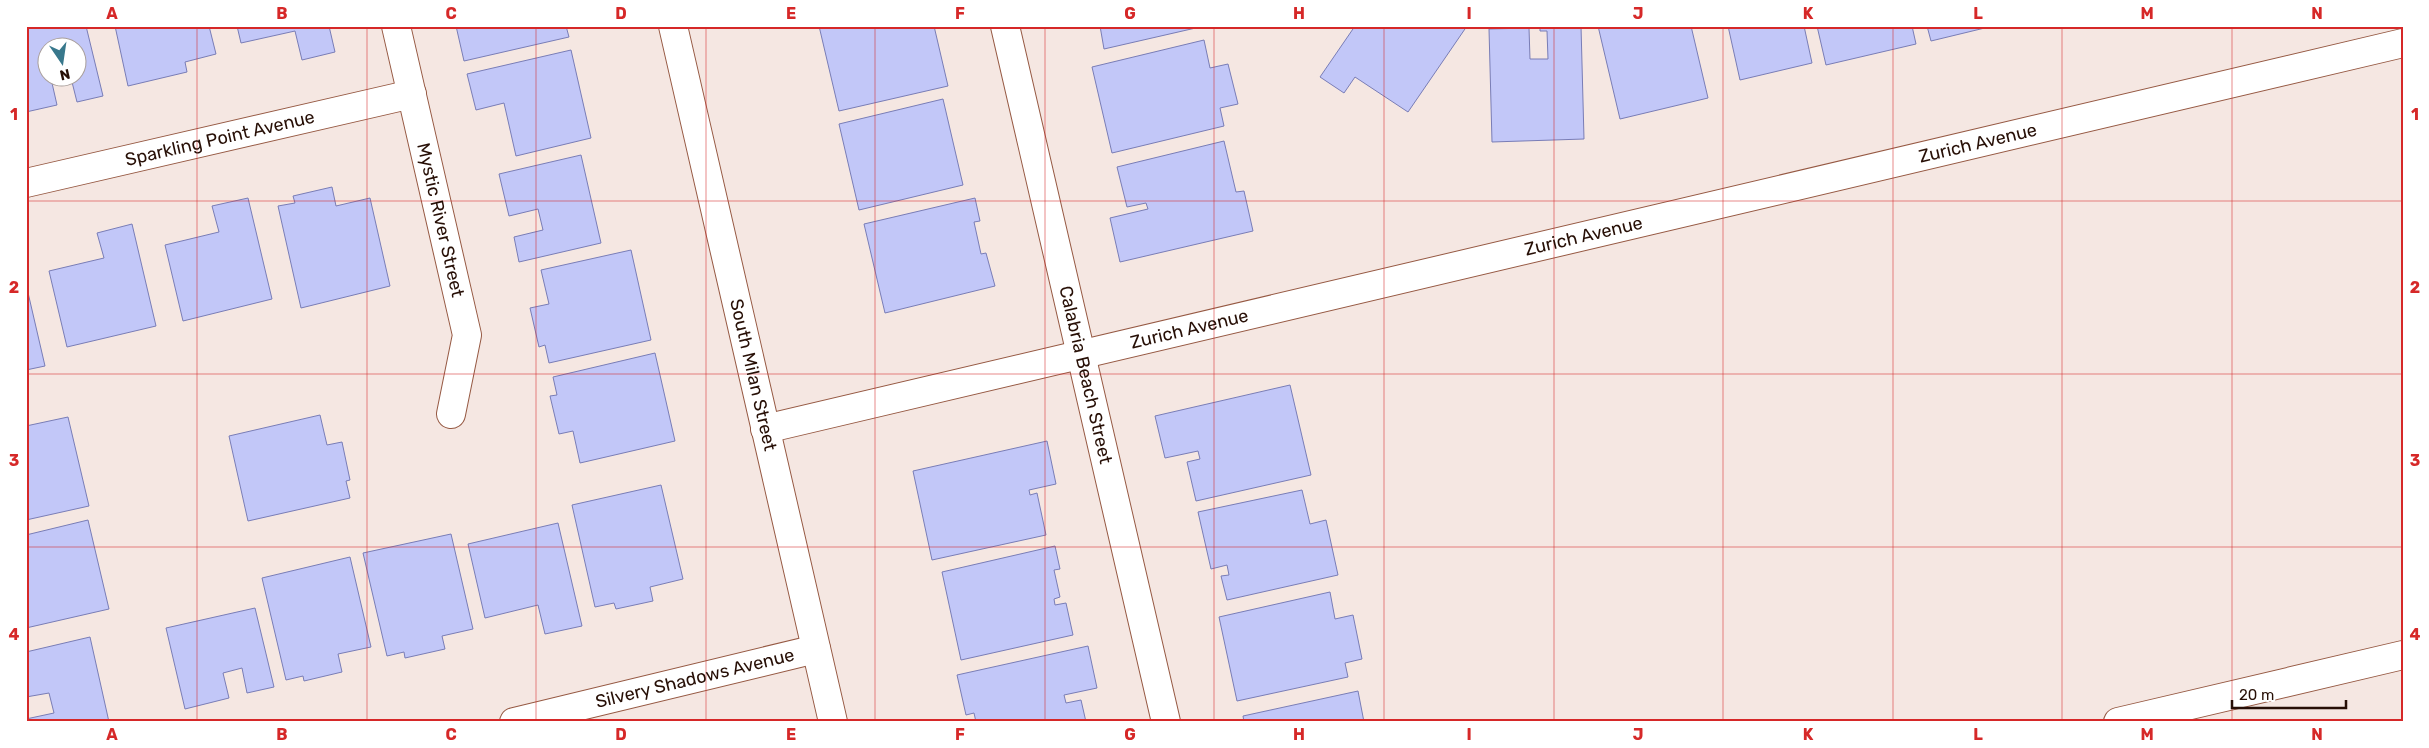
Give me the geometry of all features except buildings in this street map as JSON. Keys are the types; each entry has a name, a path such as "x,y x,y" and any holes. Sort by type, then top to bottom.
{"street":[{"name":"Mystic River Street","path":"396,26 467,335 450,414"},
{"name":"South Milan Street","path":"673,26 832,722"},
{"name":"Calabria Beach Street","path":"1006,26 1166,722"},
{"name":"Zurich Avenue","path":"765,429 2403,43"},
{"name":"Sparkling Point Avenue","path":"26,183 412,94"},
{"name":"Silvery Shadows Avenue","path":"514,722 816,649"},
{"path":"2118,722 2403,655"}]}
